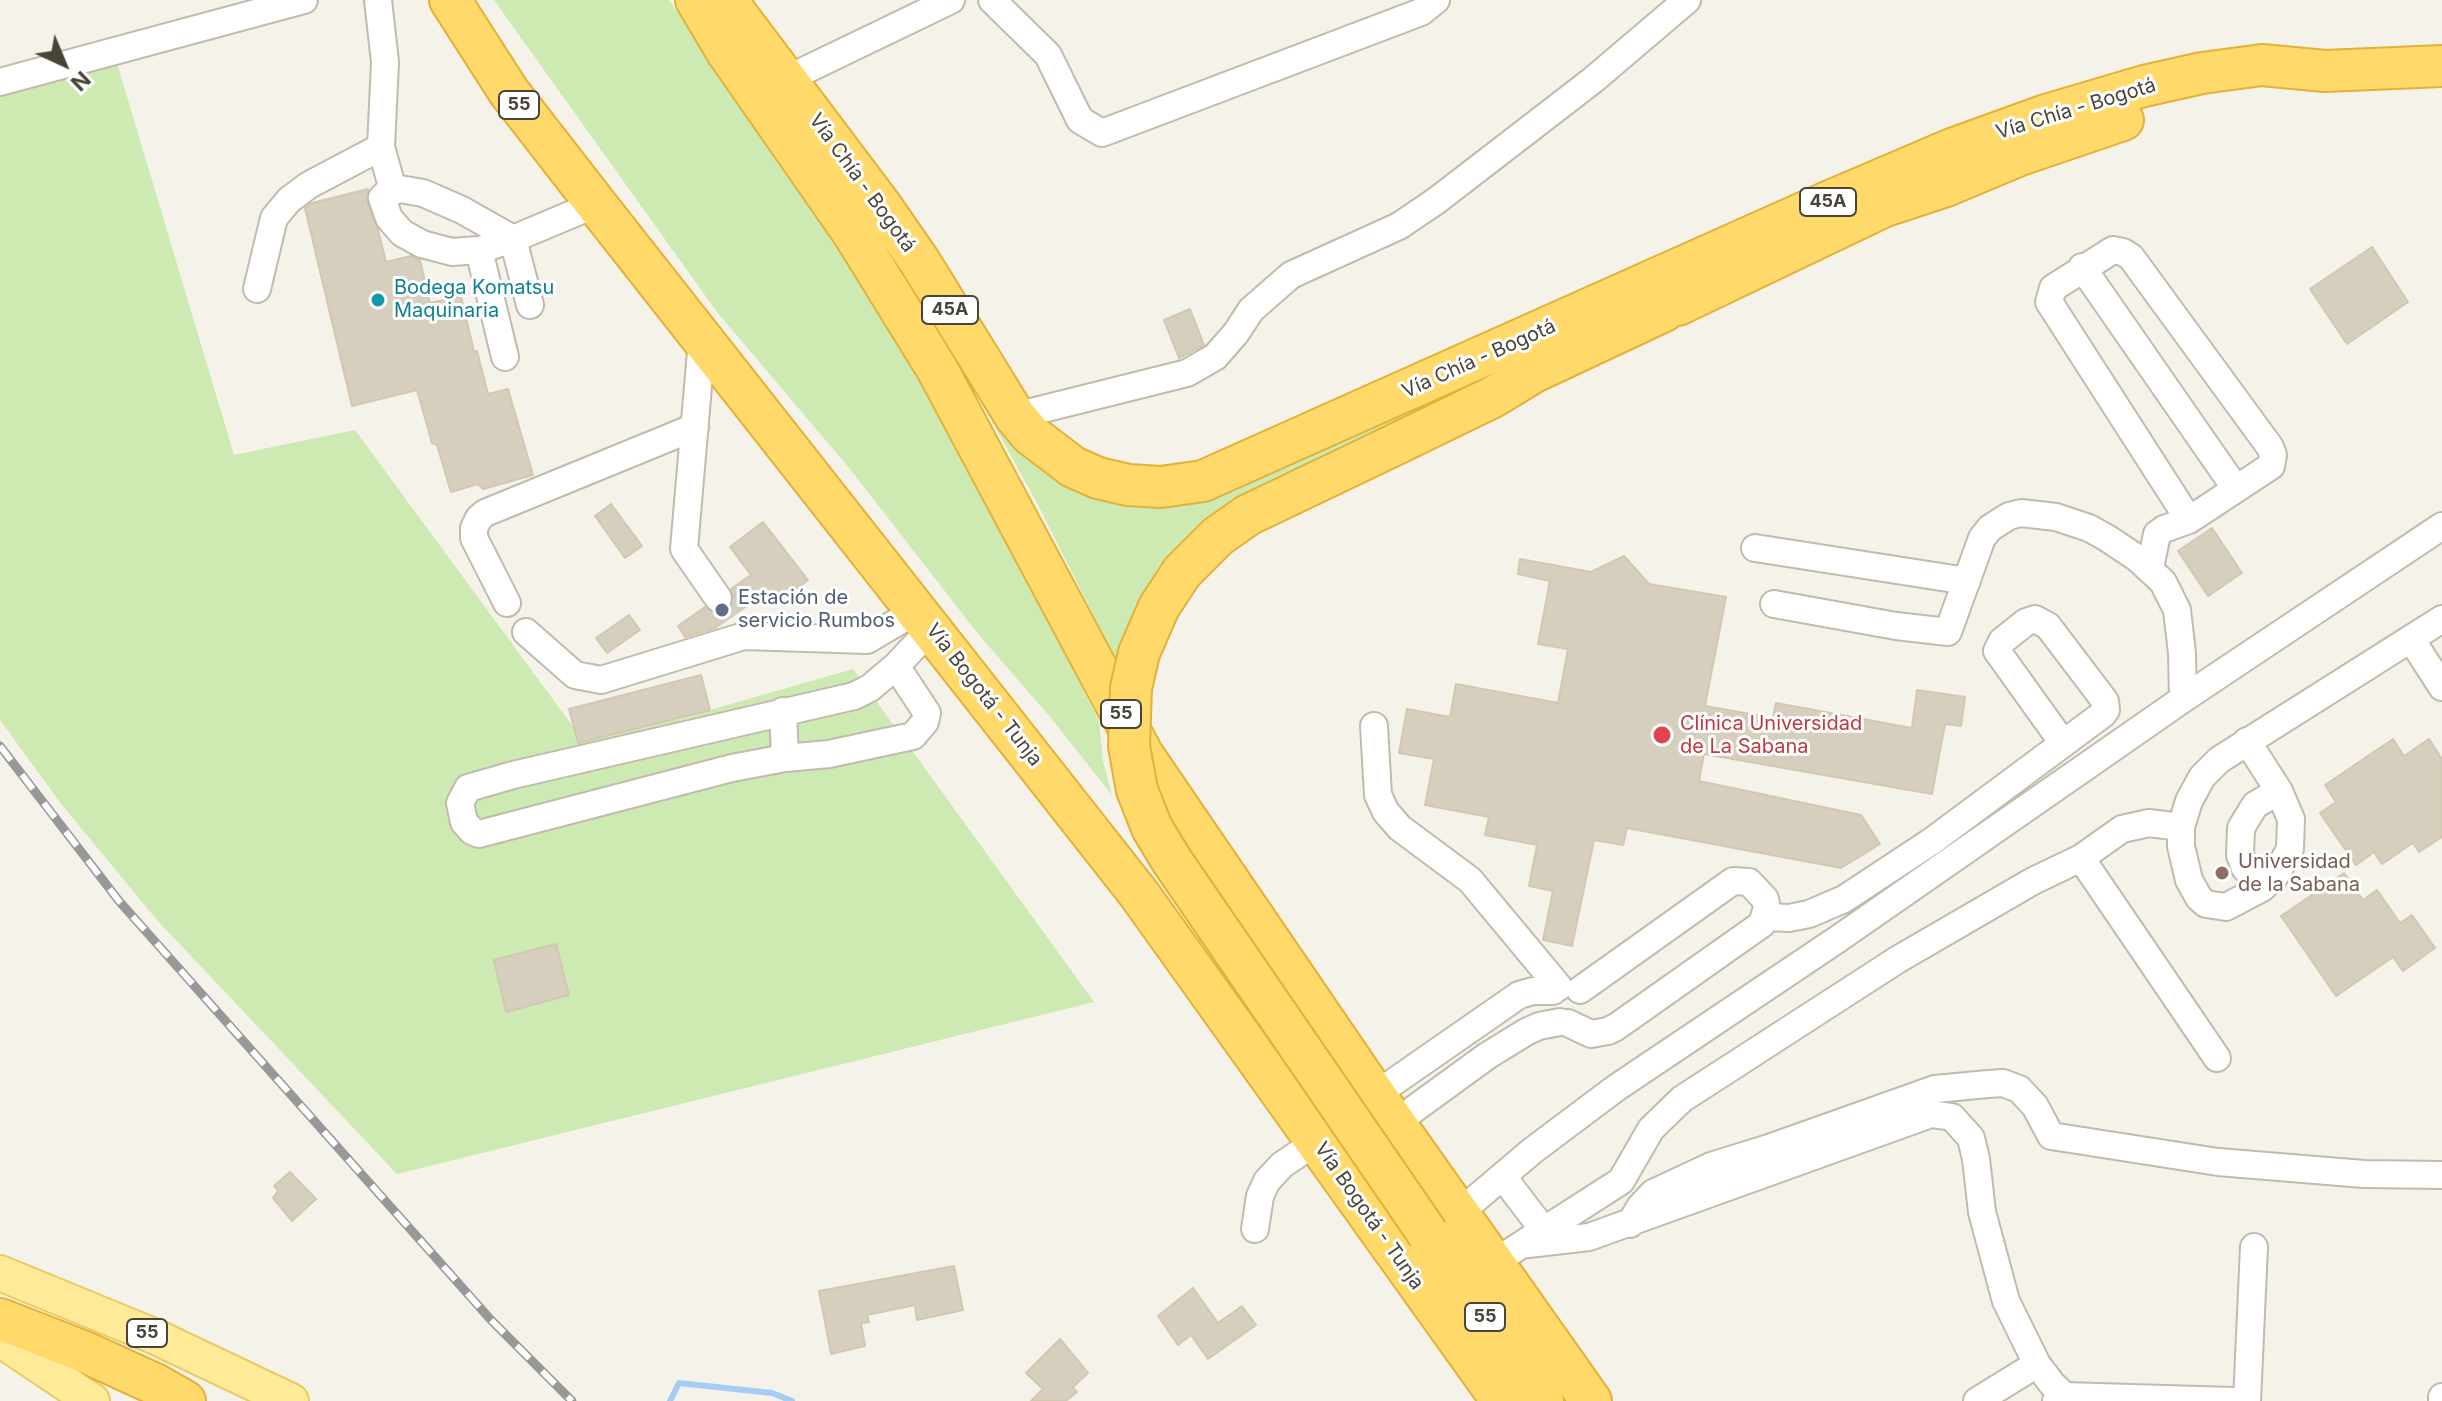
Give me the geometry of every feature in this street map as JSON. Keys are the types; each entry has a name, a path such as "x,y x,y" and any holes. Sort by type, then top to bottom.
{"highway":[{"name":"Vía Bogotá - Tunja","path":"450,0 509,92 1130,883 1502,1401"},
{"name":"55","path":"696,0 727,52 853,233 937,369 1143,755 1385,1109 1443,1223 1543,1401"},
{"name":"Vía Chía - Bogotá","path":"726,0 882,207 920,262 1015,416 1031,435 1051,453 1098,478 1128,485 1161,487 1203,481 1830,201 1952,149 2046,115 2144,86 2202,73 2262,65 2325,71 2442,66"},
{"path":"1443,1223 1172,861 1152,828 1137,790 1129,746 1131,688 1139,653 1159,607 1182,572 1218,536 1248,515 1493,397 1534,372 1890,216 1946,186 2020,155 2125,119 2248,86 2325,71"},
{"name":"55","path":"1443,1223 1521,1246 1591,1401"},
{"path":"1437,1312 1487,1401"},
{"path":"0,1319 87,1353 185,1401"}],"main road":[{"name":"55","path":"0,1273 156,1337 291,1401"},
{"path":"0,1339 92,1401"}],"lane":[{"path":"0,82 304,0"},
{"path":"378,0 385,62 381,147 393,190"},
{"path":"785,80 951,0"},
{"path":"992,0 1048,55 1080,120 1102,133 1421,12 1436,0"},
{"path":"1015,416 1187,373 1215,357 1251,310 1291,275 1399,226 1436,201 1593,80 1687,0"},
{"path":"257,289 274,218 289,200 309,185 381,147"},
{"path":"530,305 513,239 437,198 409,190 393,190 382,198 383,206 396,227 410,239 452,252 479,250 513,239 596,204"},
{"path":"479,250 505,357"},
{"path":"2150,568 2157,534 2189,520 2271,466 2273,455 2131,257 2113,250 2053,288 2049,302 2189,520"},
{"path":"2082,267 2236,489"},
{"path":"702,340 684,549 731,617"},
{"path":"507,603 474,538 479,518 695,427"},
{"path":"1774,604 1946,633 1951,630 1982,538 2000,520 2021,513 2056,517 2089,528 2137,558 2150,568 2170,594 2177,610 2183,699"},
{"path":"1443,1223 1616,1088 1838,939 2183,699 2442,526"},
{"path":"1755,548 1967,581"},
{"path":"526,632 566,669 593,680 612,678 731,617 867,640 924,620"},
{"path":"1766,917 1789,918 1809,914 1844,899 1932,841 2103,714 2106,705 2048,626 2035,619 2026,622 2002,641 1997,651 2063,743"},
{"path":"2247,741 2279,791 2291,819 2290,849 2275,876 2262,888 2226,907 2206,904 2189,880 2181,846 2181,827 2189,801 2202,777 2219,760 2247,741 2442,619"},
{"path":"896,666 927,713 925,722 913,736 829,754 732,768 479,834 467,827 461,813 461,798 468,788 854,696 870,688 896,666 924,620"},
{"path":"2411,639 2442,687"},
{"path":"783,711 785,758"},
{"path":"1374,726 1378,795 1391,820 1470,880 1564,989"},
{"path":"2262,888 2252,879 2240,855 2241,828 2255,805 2279,791"},
{"path":"1521,1246 1621,1181 1651,1129 1682,1099 1897,960 2022,887 2081,858 2122,829 2134,824 2181,827"},
{"path":"2081,858 2217,1058"},
{"path":"1733,881 1749,882 1756,887 1765,899 1766,917 1762,924 1608,1031 1591,1034 1564,1023 1554,1018 1548,1005 1564,989 1733,881"},
{"path":"1385,1109 1468,1029 1519,995 1564,989"},
{"path":"1385,1109 1487,1056 1534,1027 1564,1023"},
{"path":"1468,1029 1487,1056"},
{"path":"1521,1246 1578,1240 1630,1224 1935,1089 2003,1083 2019,1089 2035,1106 2051,1136 2218,1162 2364,1174 2442,1175"},
{"path":"1813,1144 1931,1114 1952,1117 1963,1126 1974,1148 1982,1212 2006,1301 2037,1364 2063,1399 2233,1401"},
{"path":"1255,1229 1260,1196 1267,1181 1282,1165 1317,1141"},
{"path":"1503,1177 1521,1246"},
{"path":"2247,1401 2254,1247"},
{"path":"1977,1401 2037,1364"}],"green space":[{"path":"494,0 669,0 833,236 935,401 1099,721 1103,761 1112,795 979,635 850,469 717,312"},
{"path":"117,63 234,455 355,430 574,728 578,743 710,710 853,669 1094,1002 397,1174 157,920 62,805 0,720 0,93"},
{"path":"1800,234 1245,507 1120,668 1038,505 942,330 1107,499"}],"building":[{"name":"Bodega Komatsu Maquinaria","path":"368,189 367,203 386,262 411,256 420,260 430,303 461,296 488,394 508,389 533,475 483,489 478,484 451,492 437,445 432,443 417,390 352,406 305,208 312,203"},
{"path":"2372,247 2408,302 2347,344 2310,289"},
{"path":"1190,309 1204,345 1179,358 1164,320"},
{"path":"611,504 642,546 625,558 595,516"},
{"path":"763,522 808,580 776,605 764,594 715,628 685,637 678,626 705,607 719,614 732,605 734,597 731,589 751,575 730,547"},
{"path":"2212,528 2242,573 2208,596 2178,551"},
{"path":"1624,556 1649,584 1726,597 1705,706 1773,718 1776,703 1912,728 1917,690 1965,697 1961,726 1945,724 1932,794 1704,754 1699,781 1861,815 1880,844 1841,868 1627,828 1623,845 1594,840 1572,946 1543,940 1553,891 1529,886 1537,845 1485,835 1489,817 1425,805 1434,759 1399,753 1407,709 1450,717 1456,684 1558,703 1568,649 1538,644 1550,581 1518,574 1520,559 1591,572"},
{"path":"629,615 640,630 607,653 596,638"},
{"path":"701,675 710,710 578,743 569,709"},
{"path":"2393,739 2404,756 2429,739 2442,759 2442,837 2419,852 2413,843 2382,864 2374,852 2356,865 2320,813 2336,802 2325,785"},
{"path":"2344,873 2363,900 2377,890 2400,923 2412,915 2435,948 2403,971 2393,957 2336,996 2281,916"},
{"path":"556,944 569,995 506,1012 494,960"},
{"path":"290,1172 316,1199 292,1221 273,1198 278,1191 274,1186"},
{"path":"954,1266 963,1310 917,1320 915,1305 867,1315 869,1322 861,1323 865,1346 831,1354 819,1291"},
{"path":"1193,1288 1218,1323 1242,1306 1256,1325 1208,1359 1191,1335 1178,1345 1158,1316"},
{"path":"1060,1339 1088,1373 1073,1387 1077,1392 1066,1401 1031,1401 1043,1389 1026,1373"}],"waterway":[{"path":"670,1401 679,1383 772,1393 792,1401"}],"tunnel":[{"path":"718,598 731,617"}],"railway":[{"path":"0,746 119,901 491,1320 572,1401"}],"place":[{"name":"Bodega Komatsu Maquinaria","path":"378,300"},
{"name":"Estación de servicio Rumbos","path":"722,610"},
{"name":"Clínica Universidad de La Sabana","path":"1662,735"},
{"name":"Universidad de la Sabana","path":"2222,873"}]}
